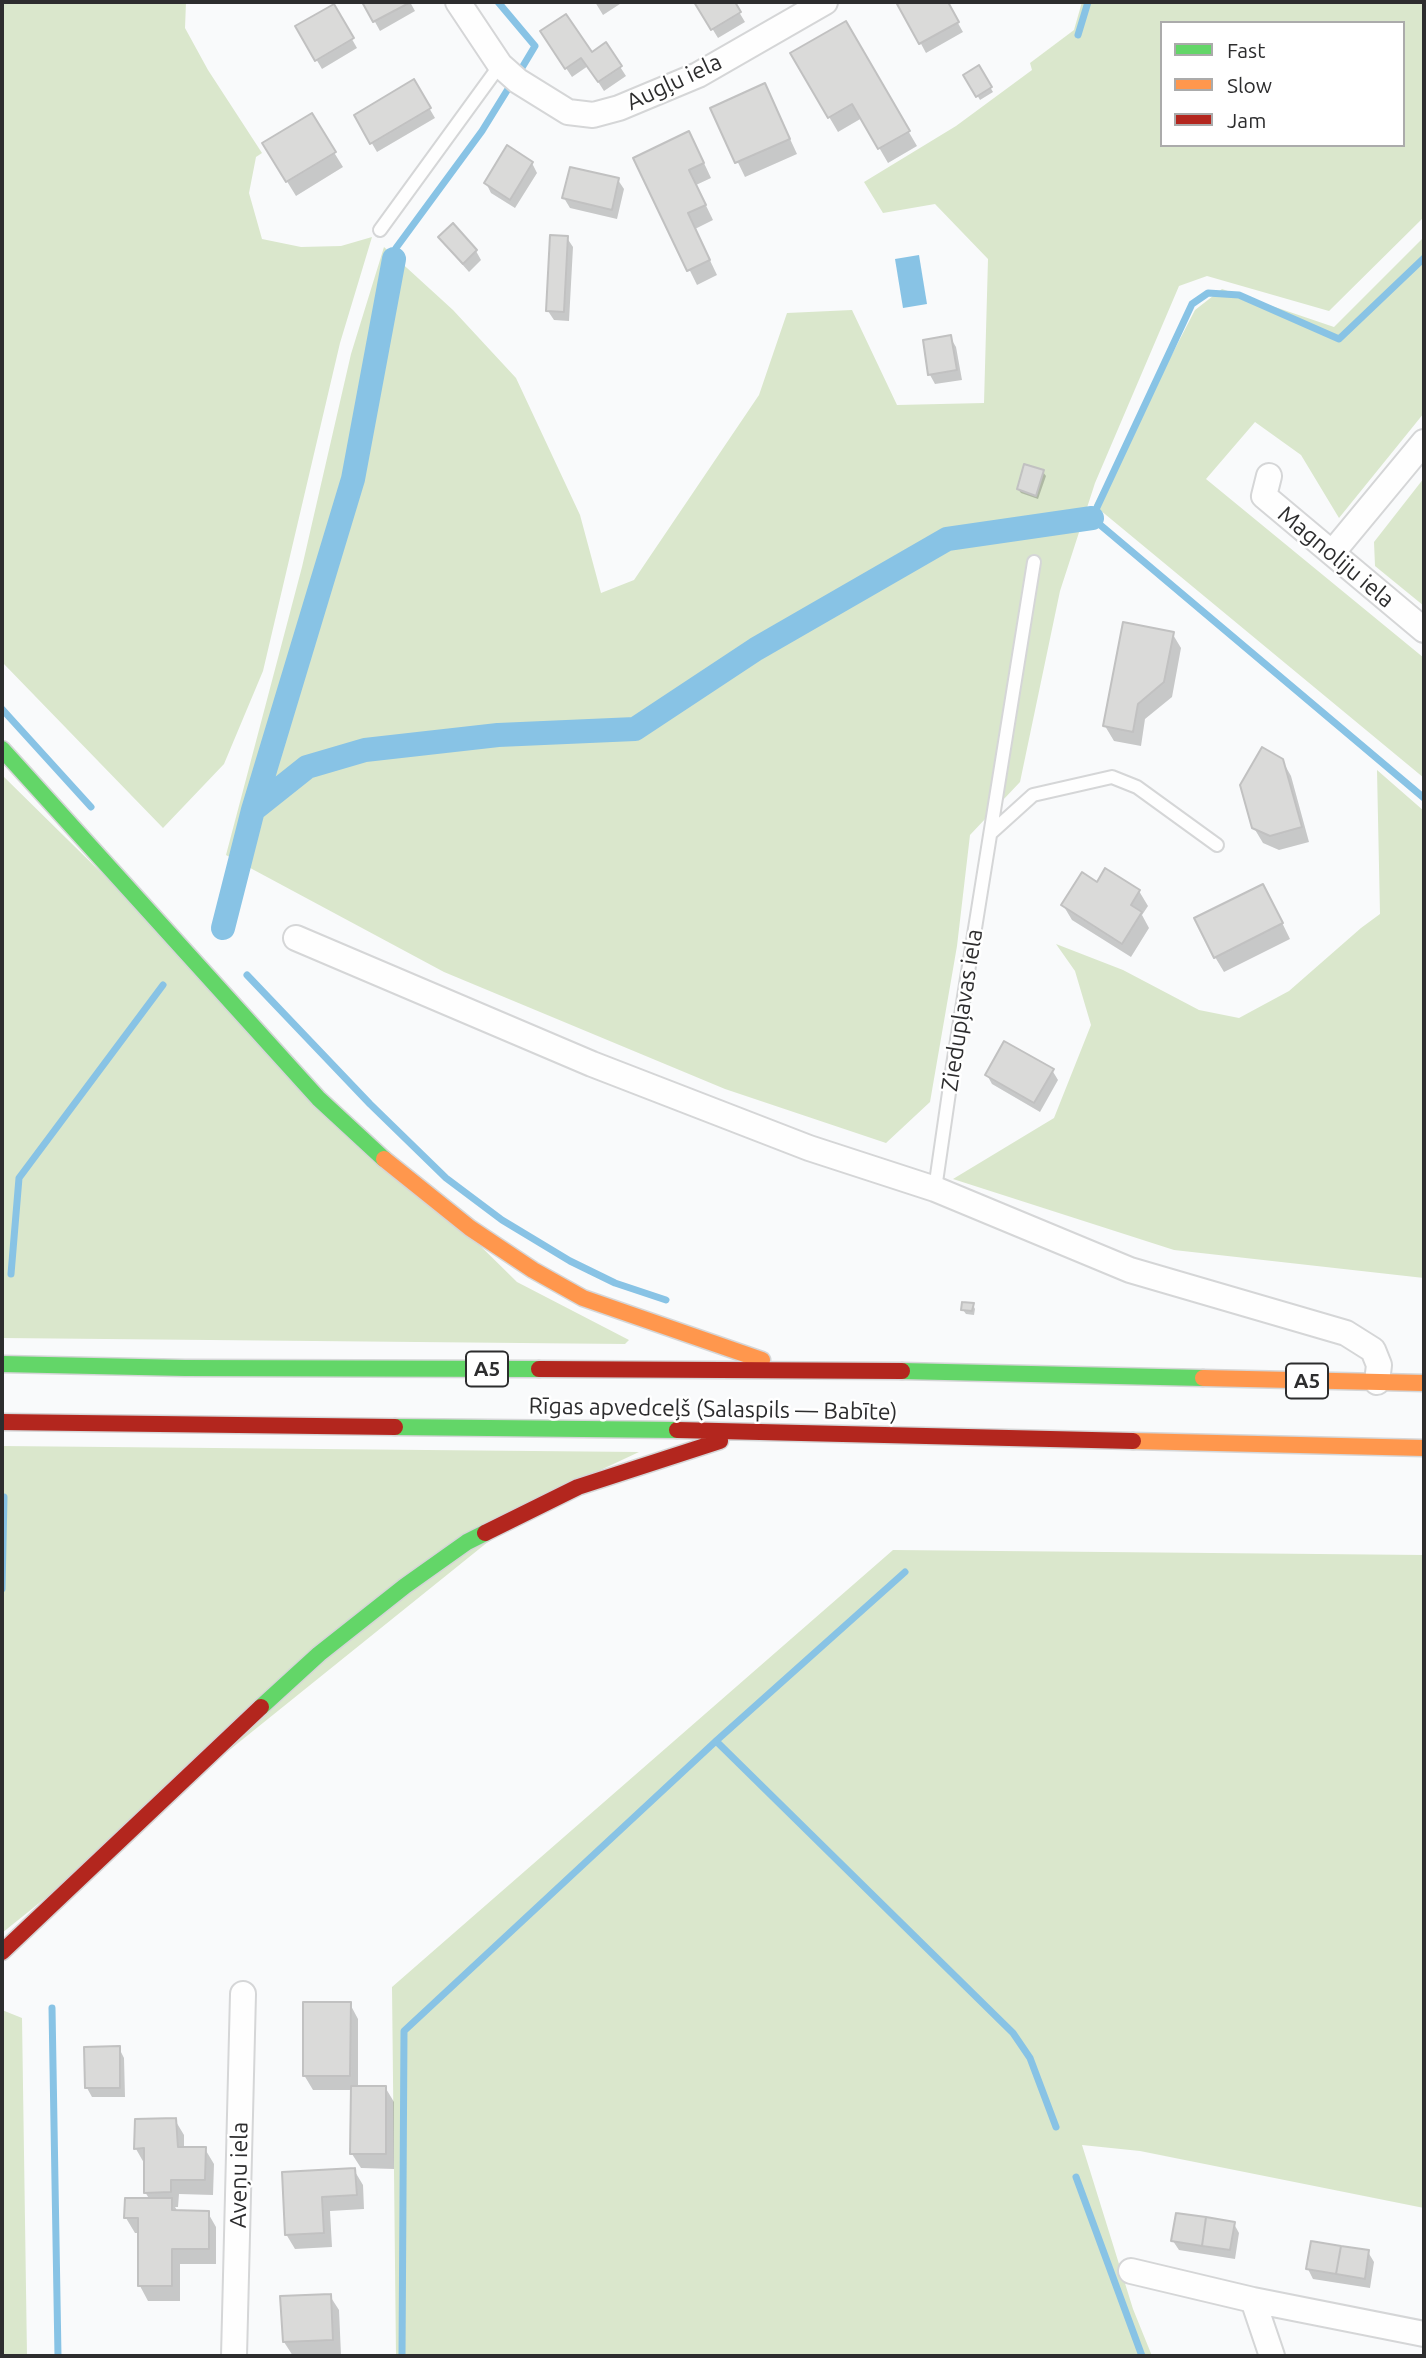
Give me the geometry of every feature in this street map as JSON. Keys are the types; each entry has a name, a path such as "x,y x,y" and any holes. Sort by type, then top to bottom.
{"highway":[{"path":"2,749 318,1098 396,1170 470,1228 533,1270 583,1298 790,1369"},
{"name":"Rīgas apvedceļš (Salaspils — Babīte)","path":"2,1364 184,1368 790,1369 1424,1384"},
{"name":"Rīgas apvedceļš (Salaspils — Babīte)","path":"2,1422 750,1432 1424,1448"},
{"path":"2,1952 201,1762 319,1654 405,1586 467,1542 578,1486 750,1432"}],"street":[{"path":"458,2 509,73"},
{"name":"Augļu iela","path":"509,73 568,112 593,115 620,108 698,75 825,2"},
{"path":"1332,553 1424,442"},
{"name":"Magnoliju iela","path":"1269,476 1264,496 1424,630"},
{"path":"296,938 592,1065 809,1148 935,1189 1129,1270 1346,1333 1373,1350 1379,1365 1377,1382"},
{"name":"Aveņu iela","path":"234,2356 243,1994"},
{"path":"1131,2272 1253,2300 1424,2334"},
{"path":"1253,2300 1272,2356"}],"lane":[{"path":"380,230 509,73"},
{"name":"Ziedupļavas iela","path":"935,1189 1034,562"},
{"path":"992,832 1034,795 1112,777 1137,787 1217,845"}],"green space":[{"path":"2,2 186,2 185,28 208,70 262,153 256,157 249,193 262,239 301,247 341,246 372,237 340,343 263,671 224,764 163,828 2,662"},
{"path":"1082,2 1424,2 1424,217 1329,311 1207,276 1179,286 1095,483 1060,591 1020,782 970,835 957,946 930,1102 886,1143 725,1089 444,972 226,855 302,567 351,354 384,247 453,310 516,378 580,515 601,593 634,580 759,395 787,313 852,310 897,405 984,403 988,259 935,204 883,213 864,182 956,126 1032,70 1030,63 1074,30"},
{"path":"1424,237 1424,413 1339,518 1301,455 1255,422 1206,479 1424,658 1424,778 1094,505 1195,310 1222,289 1334,327"},
{"path":"1424,478 1424,606 1375,566 1374,542"},
{"path":"1377,770 1424,811 1424,1278 1174,1250 953,1179 1054,1118 1091,1025 1075,971 1056,944 1123,970 1199,1010 1239,1018 1289,991 1380,914"},
{"path":"2,775 517,1282 629,1340 625,1344 2,1338"},
{"path":"2,1446 639,1452 545,1496 2,1933"},
{"path":"893,1550 1424,1555 1424,2208 1140,2151 1082,2145 1133,2309 1152,2356 396,2356 392,1987"},
{"path":"2,2010 22,2018 27,2356 2,2356"}],"water":[{"path":"919,255 927,304 903,308 895,259"}],"building":[{"path":"362,2 411,2 373,22"},
{"path":"694,2 735,2 741,12 711,30"},
{"path":"948,2 959,22 919,44 897,4"},
{"path":"334,4 354,38 315,61 295,26"},
{"path":"566,14 592,52 606,42 622,66 598,82 581,58 565,69 540,31"},
{"path":"846,21 910,131 878,149 852,104 828,118 790,53"},
{"path":"979,65 992,87 976,97 963,75"},
{"path":"414,79 431,108 370,144 354,115"},
{"path":"765,83 790,139 735,163 710,108"},
{"path":"312,113 336,152 286,182 262,143"},
{"path":"689,131 704,163 689,170 706,205 688,213 710,260 687,271 633,158"},
{"path":"507,145 533,162 510,200 484,183"},
{"path":"570,167 619,178 612,210 562,198"},
{"path":"453,223 477,250 463,264 438,237"},
{"path":"550,235 568,236 564,312 546,311"},
{"path":"951,335 957,370 928,375 923,340"},
{"path":"1024,464 1044,470 1036,496 1017,489"},
{"path":"1123,622 1174,632 1164,682 1138,704 1133,732 1103,726"},
{"path":"1262,747 1283,759 1302,827 1270,836 1252,828 1240,785"},
{"path":"1105,868 1140,890 1131,905 1142,912 1122,944 1061,905 1082,872 1097,882"},
{"path":"1263,884 1283,923 1214,958 1194,918"},
{"path":"1004,1041 1054,1069 1034,1103 985,1075"},
{"path":"962,1302 974,1303 972,1311 961,1310"},
{"path":"303,2002 351,2002 350,2076 303,2076"},
{"path":"120,2046 120,2088 85,2088 84,2047"},
{"path":"351,2086 386,2086 386,2154 350,2154"},
{"path":"176,2118 178,2147 206,2147 205,2180 171,2180 171,2192 144,2193 144,2148 134,2149 135,2119"},
{"path":"355,2168 357,2195 322,2197 324,2233 285,2235 282,2172"},
{"path":"125,2198 172,2198 172,2210 209,2211 209,2249 172,2249 172,2286 138,2286 138,2218 124,2218"},
{"path":"1176,2213 1206,2217 1202,2246 1171,2241"},
{"path":"1206,2217 1235,2222 1230,2250 1202,2246"},
{"path":"1311,2241 1341,2246 1336,2274 1306,2269"},
{"path":"1341,2246 1369,2250 1365,2279 1336,2274"},
{"path":"331,2294 333,2340 283,2342 280,2296"}],"waterway":[{"path":"498,2 535,46 520,71"},
{"path":"1078,35 1088,2"},
{"path":"394,259 396,248 482,131 508,89"},
{"path":"1424,258 1339,339 1239,295 1208,293 1192,304 1092,518 1424,798"},
{"path":"223,928 253,810 353,479 394,259"},
{"path":"253,810 307,767 365,750 498,735 635,729 756,649 947,539 1092,518"},
{"path":"2,709 91,807"},
{"path":"247,975 370,1104 446,1178 502,1220 570,1261 615,1283 666,1300"},
{"path":"11,1274 19,1178 163,985"},
{"path":"2,1589 4,1497"},
{"path":"402,2356 404,2031 716,1741 905,1572"},
{"path":"716,1741 1013,2033 1030,2058 1056,2127"},
{"path":"52,2008 58,2356"},
{"path":"1076,2177 1142,2356"}],"traffic: fast":[{"path":"2,749 318,1098 384,1159"},
{"path":"2,1364 185,1368 539,1369"},
{"path":"902,1371 1203,1378"},
{"path":"395,1427 677,1430"},
{"path":"261,1707 319,1654 405,1586 467,1542 485,1533"}],"traffic: slow":[{"path":"384,1159 470,1228 533,1270 583,1298 762,1360"},
{"path":"1203,1378 1424,1383"},
{"path":"1133,1441 1424,1448"}],"traffic: jam":[{"path":"539,1369 902,1371"},
{"path":"2,1422 395,1427"},
{"path":"677,1430 1133,1441"},
{"path":"485,1533 578,1487 720,1441"},
{"path":"2,1952 261,1707"}]}
